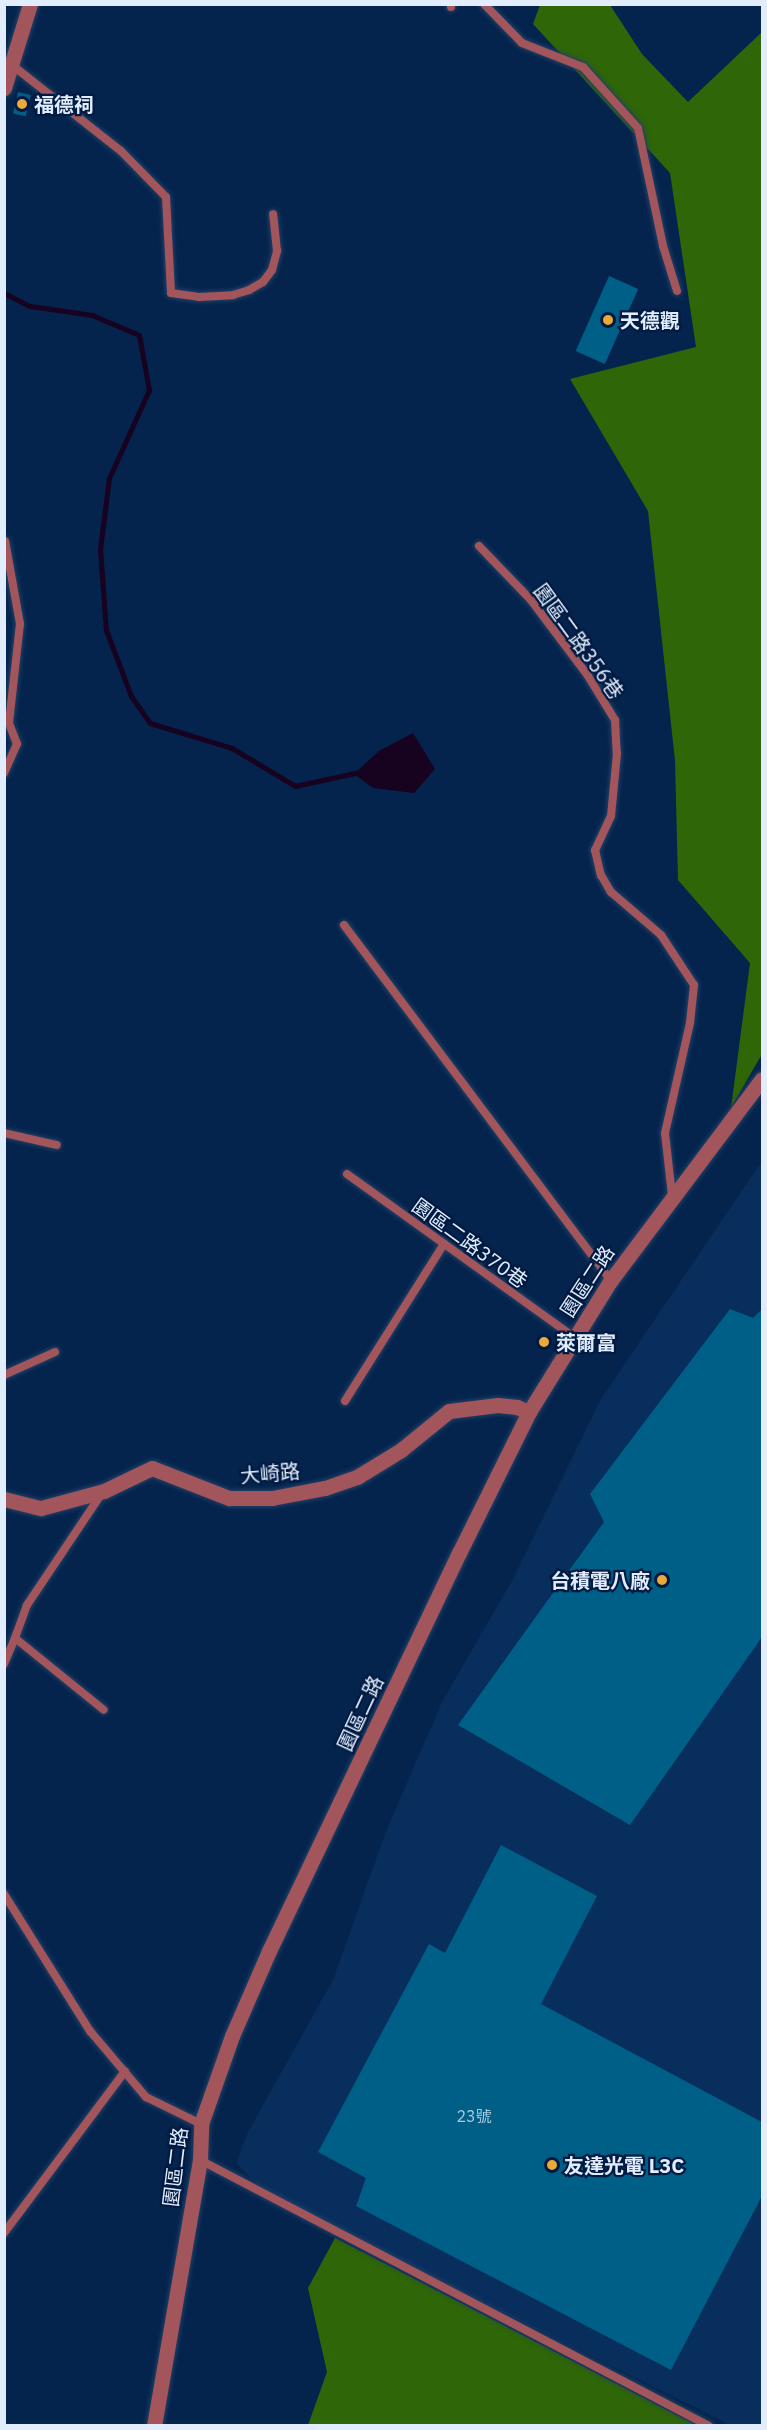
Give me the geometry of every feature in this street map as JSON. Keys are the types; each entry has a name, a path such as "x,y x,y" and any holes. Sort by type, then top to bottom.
{"street":[{"path":"4,88 30,4"},
{"name":"園區二路","path":"154,2426 200,2160 201,2124 232,2036 269,1951 529,1412 610,1280 761,1080"},
{"name":"大崎路","path":"4,1499 41,1508 104,1491 152,1468 229,1498 280,1497 325,1488 357,1476 401,1450 448,1411 498,1405 517,1407 529,1412"}],"lane":[{"path":"484,4 522,43 583,67 638,128 657,223 677,291"},
{"path":"12,65 121,151 166,197 171,293 199,297 233,295 263,282 272,270 277,251 273,213"},
{"path":"4,773 17,744 9,723 20,624 5,541"},
{"name":"園區二路356巷","path":"479,546 531,600 588,676 615,720 617,753 611,816 595,850 601,875 611,892 661,935 694,985 690,1023 665,1133 672,1195"},
{"path":"344,925 610,1280"},
{"path":"4,1133 57,1145"},
{"name":"園區二路370巷","path":"347,1174 575,1338"},
{"path":"345,1401 444,1244"},
{"path":"4,1375 55,1352"},
{"path":"4,1664 27,1605 104,1491"},
{"path":"15,1638 104,1710"},
{"path":"4,1894 90,2031 146,2097 201,2124"},
{"path":"4,2233 124,2071"},
{"path":"200,2160 709,2426"}],"shaded area":[{"path":"413,733 435,769 414,793 373,788 354,774 379,751"},
{"path":"762,1161 762,2425 730,2425 358,2240 259,2186 236,2163 248,2132 333,1980 385,1834 442,1702 513,1579 601,1399"}],"green space":[{"path":"540,5 610,5 642,54 688,102 762,32 762,1054 731,1108 750,963 678,880 675,761 648,511 570,379 696,347 670,173 533,24"},
{"path":"335,2238 696,2425 308,2425 327,2372 308,2288"}],"building":[{"name":"福德祠","path":"18,92 31,95 26,116 13,113"},
{"name":"天德觀","path":"609,276 638,289 605,364 576,351"},
{"name":"台積電八廠","path":"730,1309 753,1318 762,1309 762,1637 630,1825 458,1725 604,1522 590,1494"},
{"name":"友達光電 L3C","path":"501,1845 597,1896 541,2004 762,2122 762,2196 671,2370 356,2206 366,2178 318,2152 429,1944 445,1953"}],"waterway":[{"path":"4,293 30,306 92,315 139,335 149,390 109,478 100,549 106,630 131,696 150,723 232,748 295,786 359,772"}],"place":[{"name":"福德祠","path":"22,104"},
{"name":"天德觀","path":"608,320"},
{"name":"萊爾富","path":"544,1342"},
{"name":"台積電八廠","path":"662,1580"},
{"name":"友達光電 L3C","path":"552,2165"}]}
